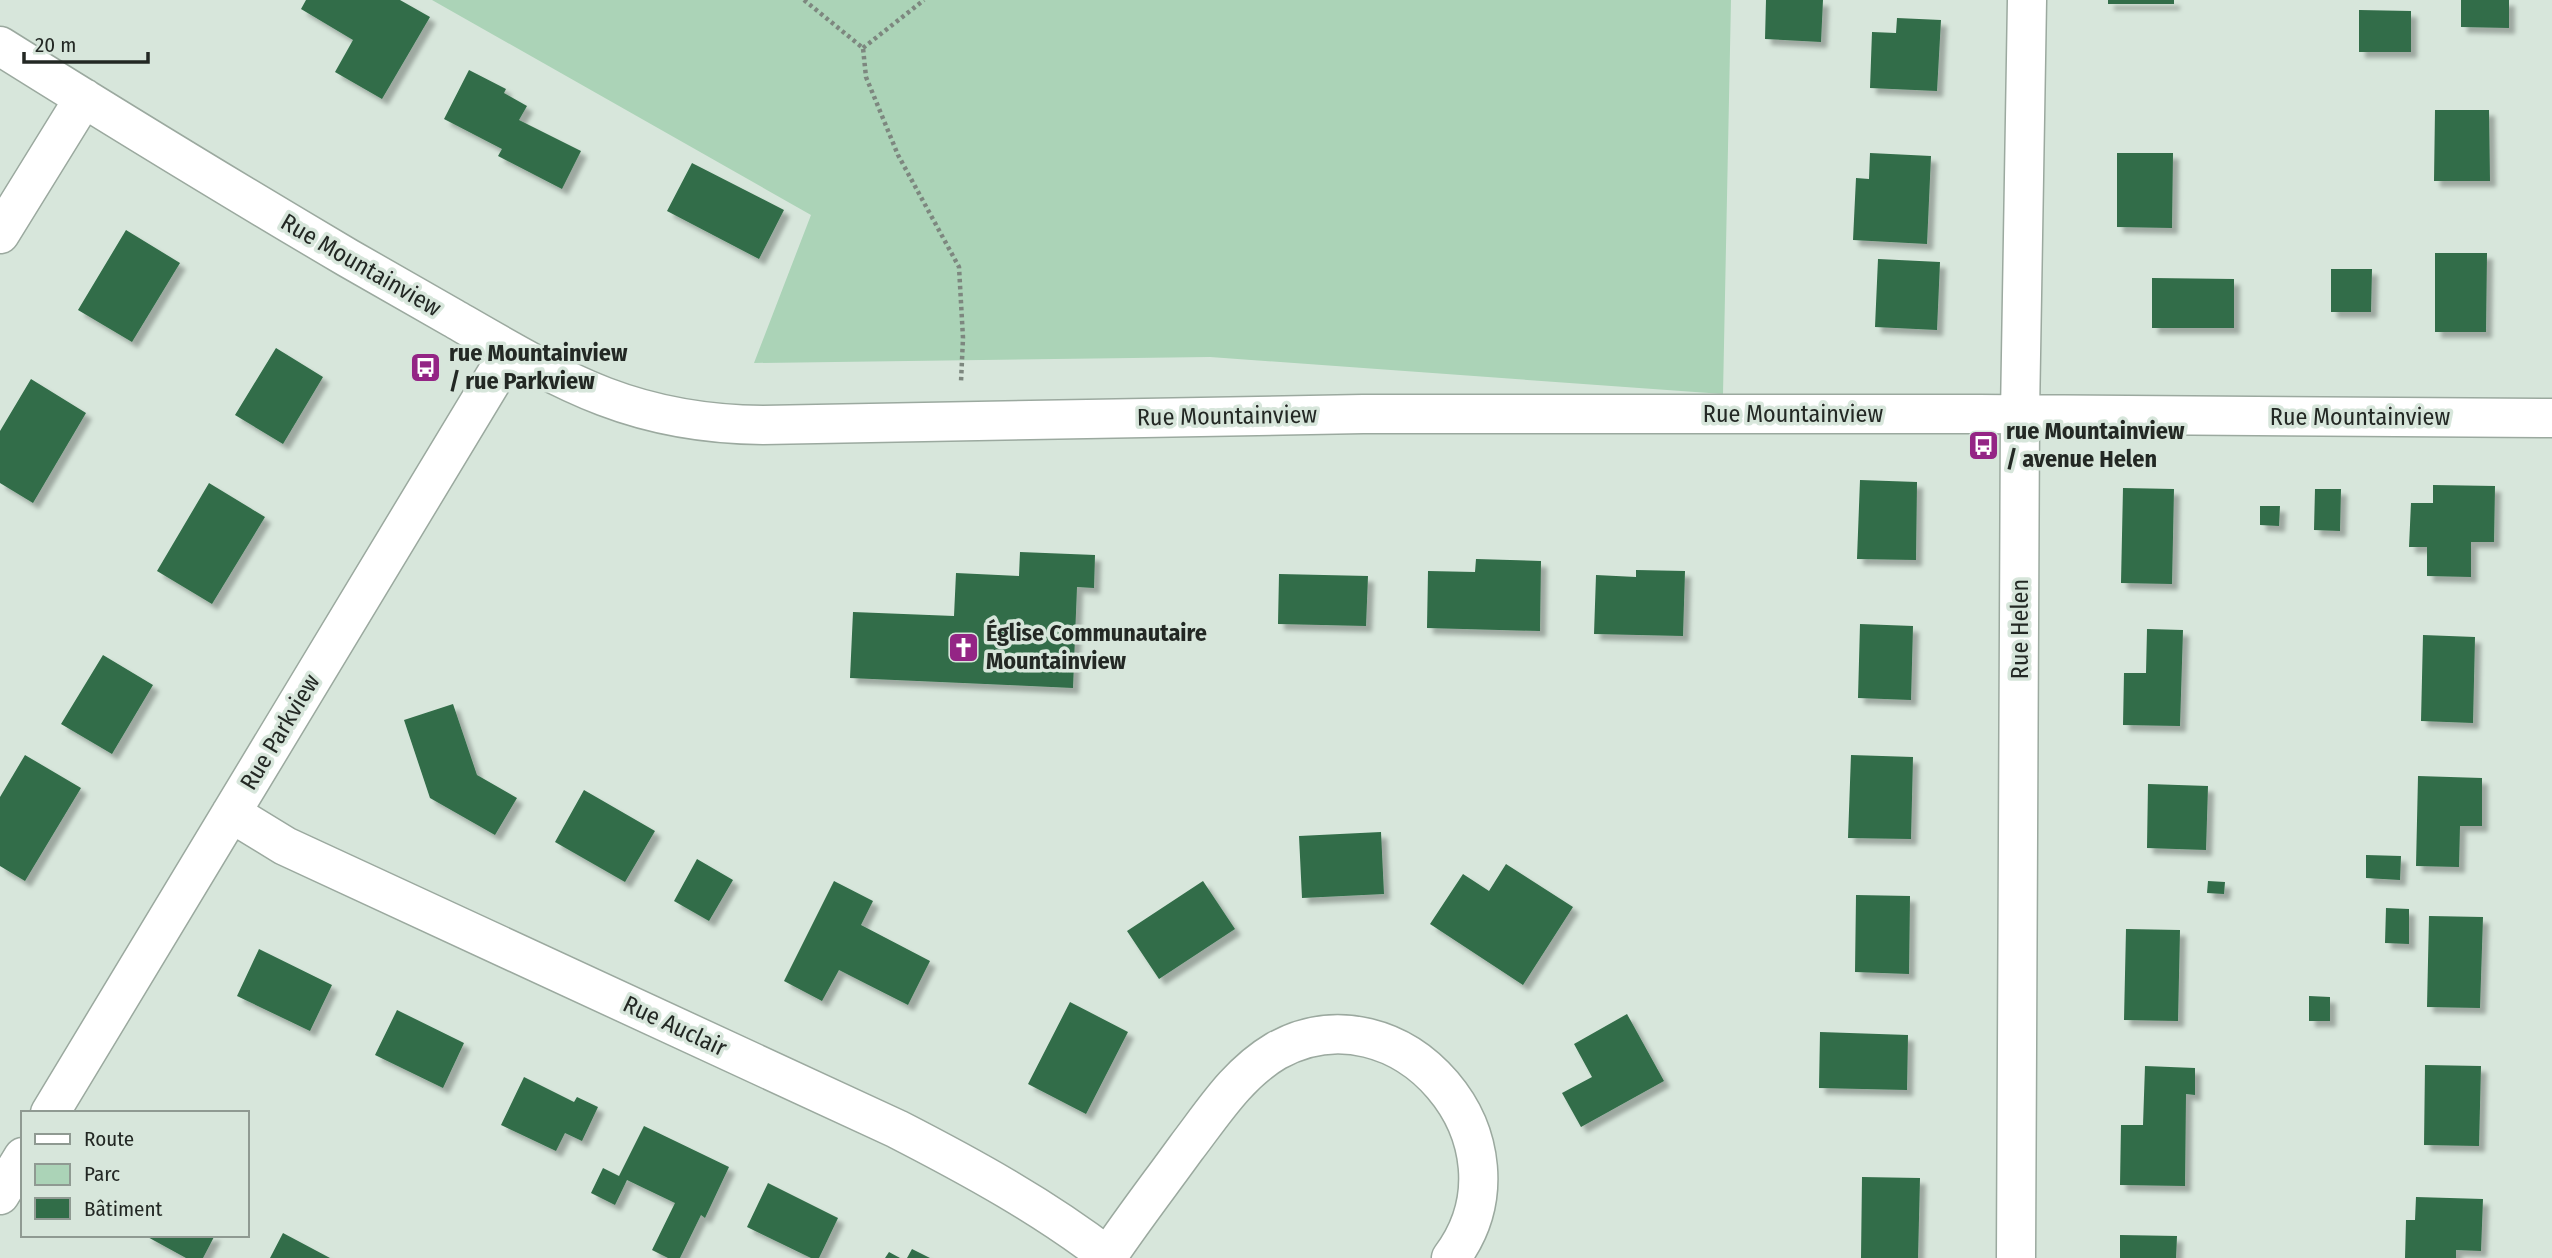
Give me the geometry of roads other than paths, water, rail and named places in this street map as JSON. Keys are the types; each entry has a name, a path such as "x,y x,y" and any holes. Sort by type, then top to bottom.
{"street":[{"name":"Rue Helen","path":"2016,1258 2020,414 2027,0"},
{"name":"Rue Mountainview","path":"0,46 192,166 510,351 564,380 613,401 669,417 763,425 1363,414 2020,414 2552,418"},
{"path":"0,234 84,98"},
{"name":"Rue Parkview","path":"51,1111 510,351"},
{"name":"Rue Auclair","path":"231,814 285,846 919,1140 1033,1205 1109,1257 1137,1214 1240,1079 1276,1051 1297,1041 1323,1036 1371,1039 1422,1064 1459,1105 1469,1125 1478,1160 1476,1205 1466,1237 1451,1258"},
{"path":"0,1195 21,1160"}],"place":[{"name":"rue Mountainview / rue Parkview","path":"426,367"},
{"name":"rue Mountainview / avenue Helen","path":"1983,445"},
{"name":"Église Communautaire Mountainview","path":"963,647"}]}
